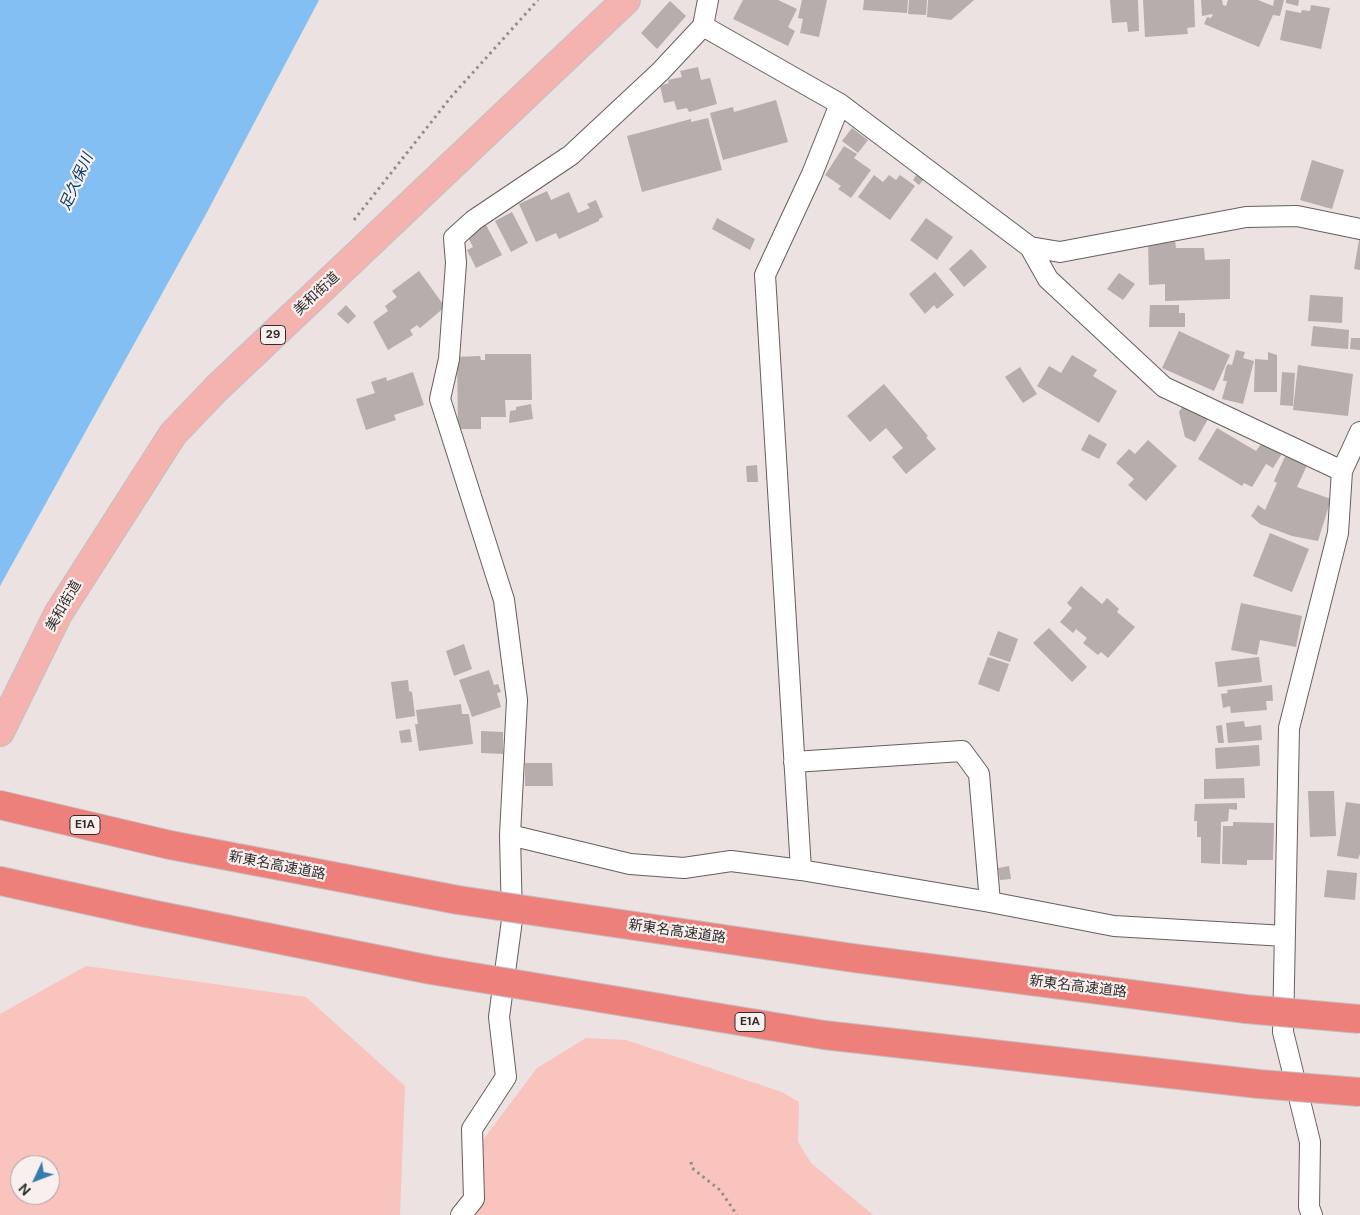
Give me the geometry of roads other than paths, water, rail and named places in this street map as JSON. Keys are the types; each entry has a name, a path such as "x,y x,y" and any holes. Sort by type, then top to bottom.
{"highway":[{"name":"新東名高速道路","path":"0,804 170,845 458,900 873,961 1246,1009 1360,1019"},
{"name":"E1A","path":"0,881 146,913 431,970 824,1035 1259,1084 1360,1092"}],"main road":[{"name":"美和街道","path":"0,732 58,614 173,434 216,390 626,0"}],"street":[{"path":"461,1215 474,1199 472,1129 506,1077 499,1017 512,920 510,835 516,700 504,600 440,399 449,359 456,263 454,238 474,220 571,154 660,72 703,26 708,0"},
{"path":"703,26 840,104 1030,247 1048,279 1164,387 1342,471"},
{"path":"801,870 764,275 812,174 840,104"},
{"path":"1030,247 1060,252 1246,217 1297,216 1360,229"},
{"path":"1312,1215 1308,1207 1310,1142 1283,1032 1289,728 1338,533 1342,471 1360,432"},
{"path":"794,762 962,751 979,774 990,902"},
{"path":"510,835 630,864 684,868 731,861 801,870 990,902 1114,926 1285,936"}],"water":[{"name":"足久保川","path":"0,0 319,0 205,216 0,586"}]}
